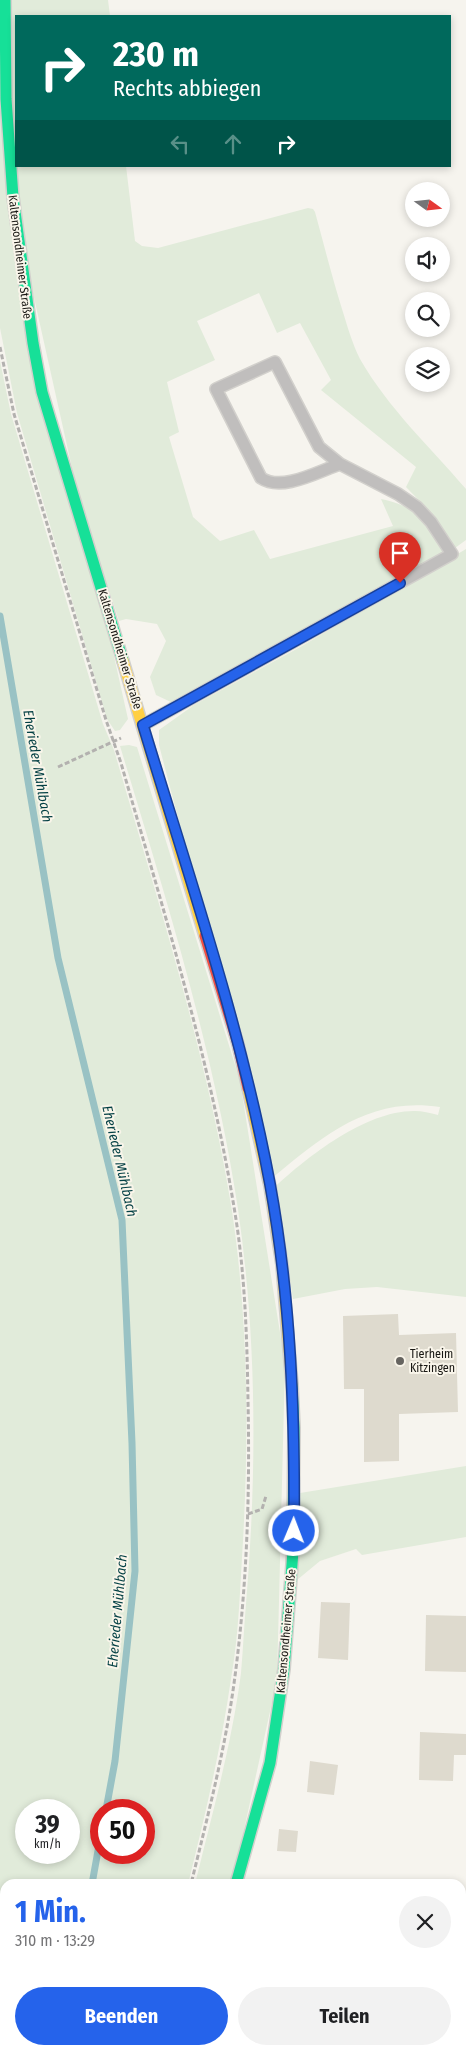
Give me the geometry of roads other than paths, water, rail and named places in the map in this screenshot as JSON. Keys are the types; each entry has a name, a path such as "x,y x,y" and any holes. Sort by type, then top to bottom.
{"main road":[{"name":"Kaltensondheimer Straße","path":"5,0 6,108 10,181 28,322 42,392 222,989 252,1099 270,1186 282,1265 292,1382 293,1551 284,1669 270,1763 237,1879"}],"lane":[{"path":"143,725 452,554 431,522 418,507 398,494 340,464 320,447 275,362 216,389 261,478 269,484 284,484 340,464"}],"waterway":[{"name":"Eherieder Mühlbach","path":"0,616 58,958 122,1220 132,1443 135,1571 115,1761 108,1799"},
{"name":"Eherieder Mühlbach","path":"93,1879 96,1864"}],"place":[{"name":"Tierheim Kitzingen","path":"400,1361"}]}
